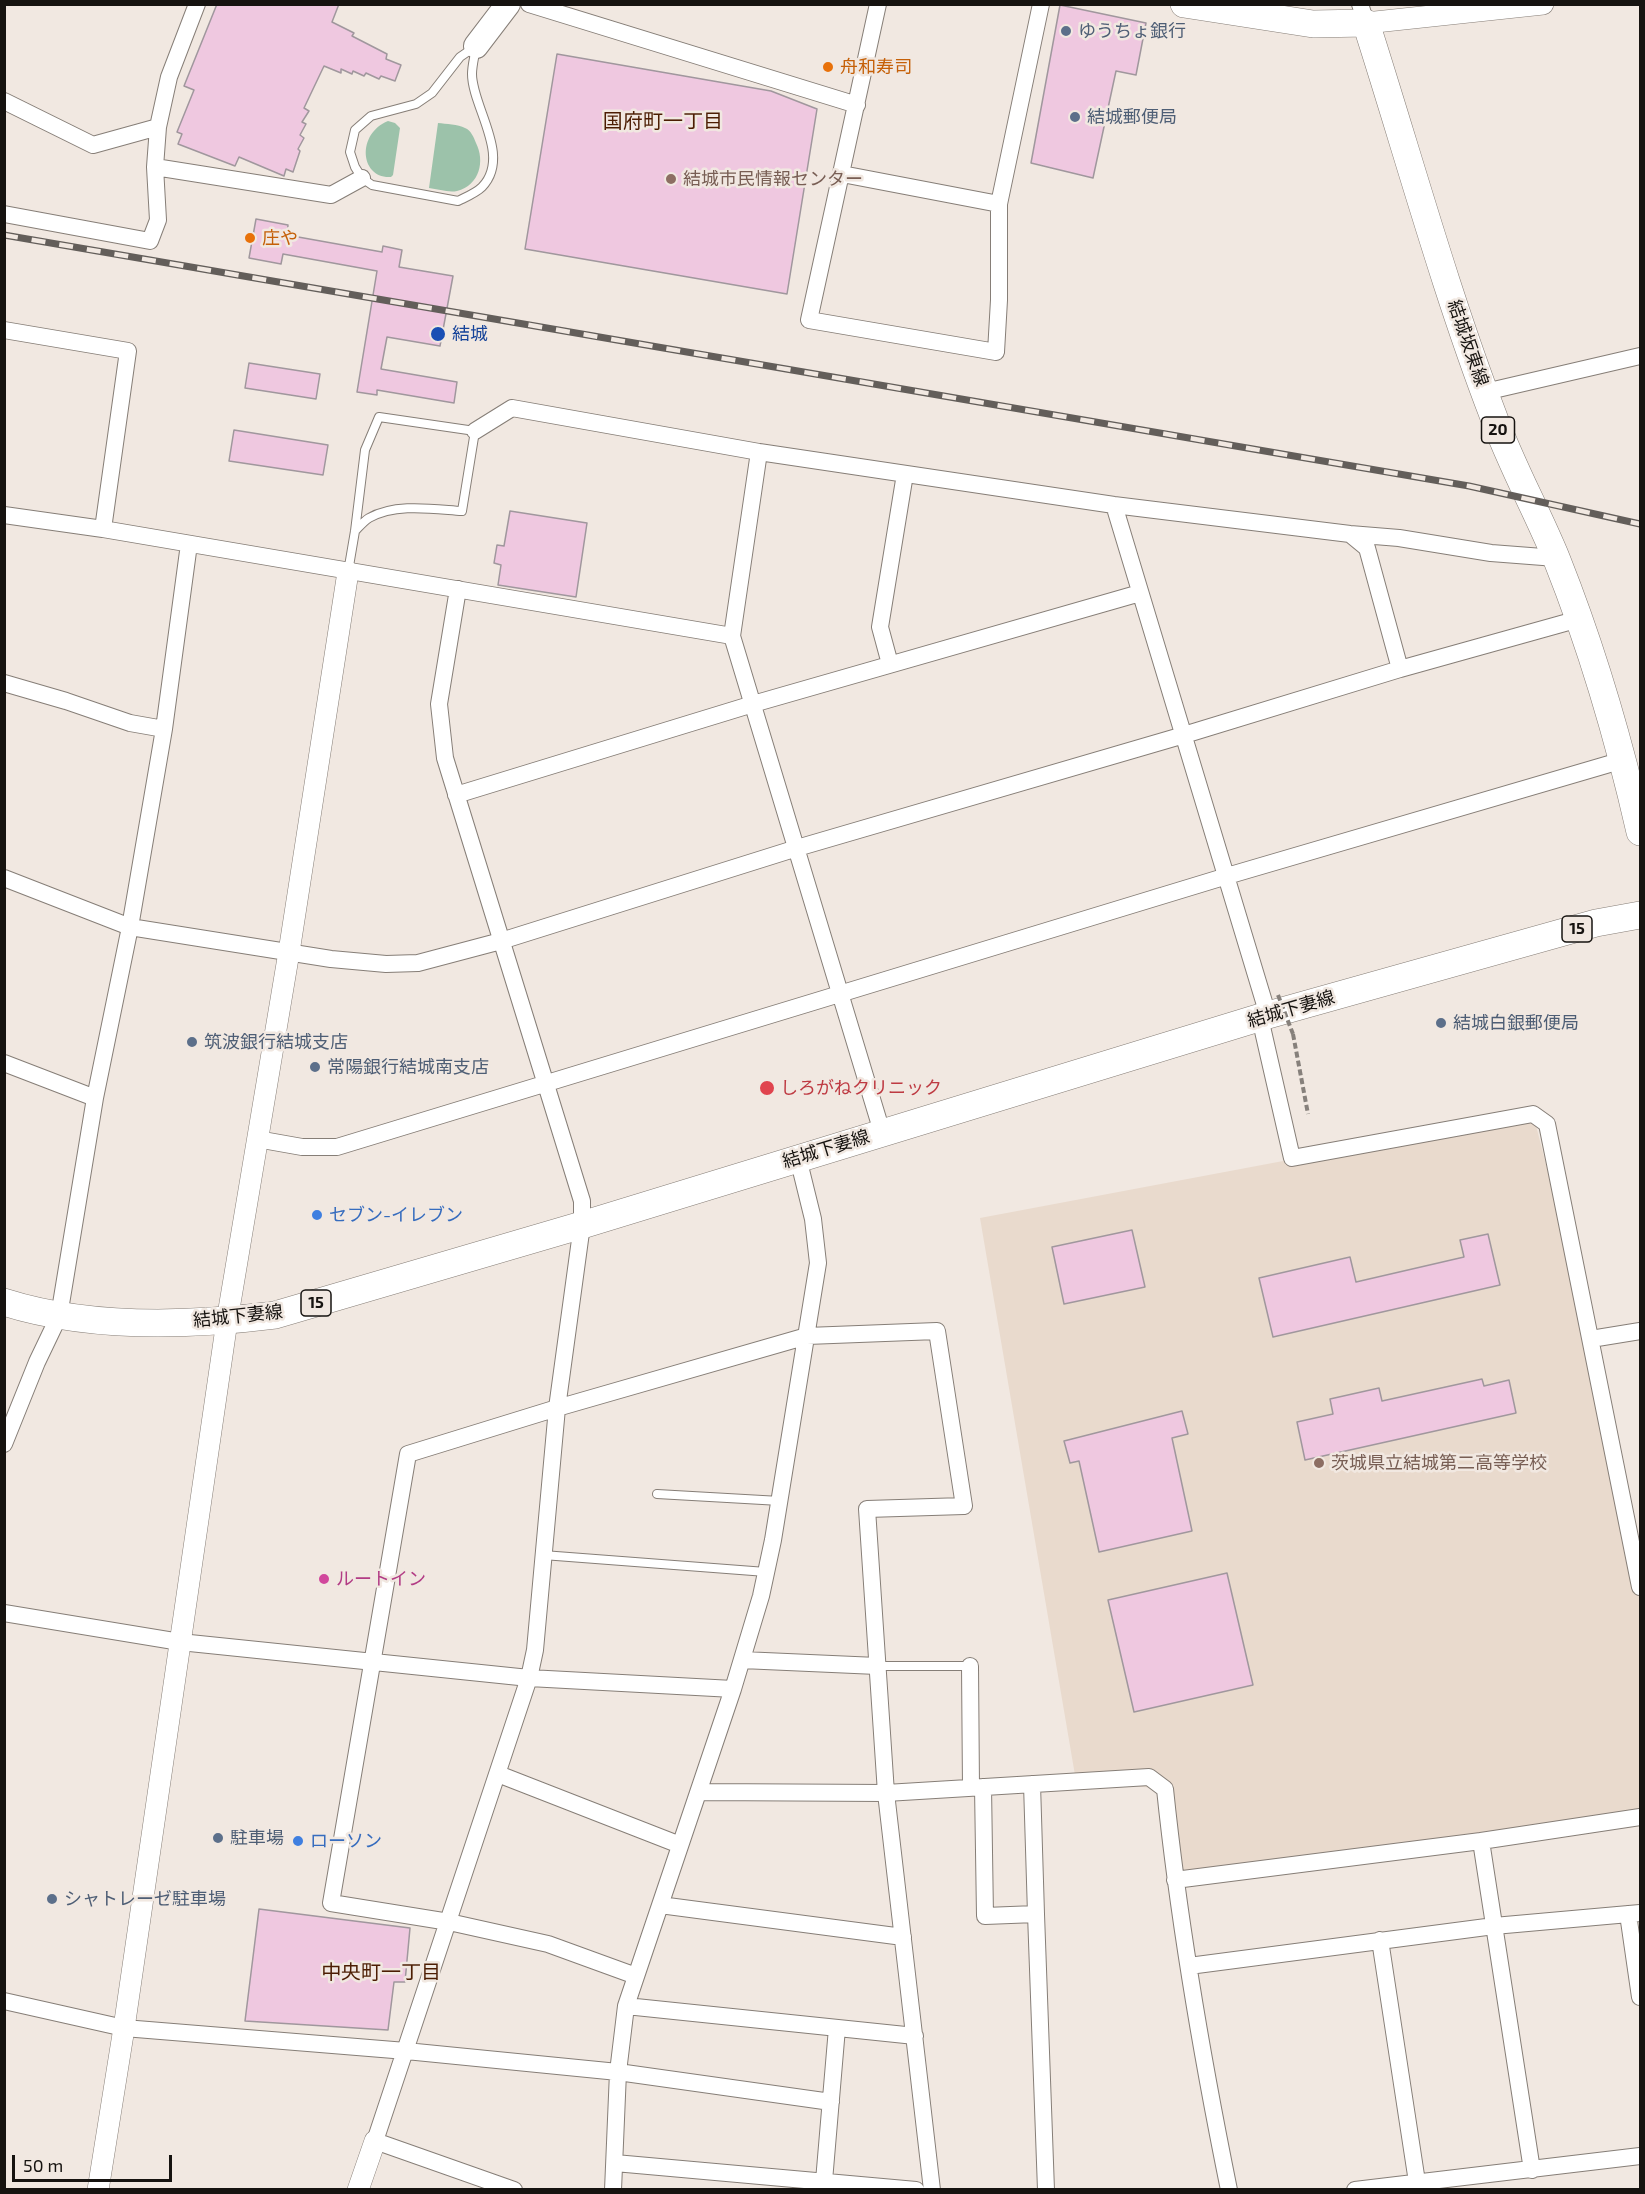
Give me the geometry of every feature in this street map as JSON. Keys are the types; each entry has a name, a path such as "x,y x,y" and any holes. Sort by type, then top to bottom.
{"main road":[{"path":"476,46 508,4"},
{"path":"1184,4 1313,24 1363,14"},
{"name":"結城坂東線","path":"1363,14 1470,351 1504,444 1556,558 1580,619 1623,760 1641,832"},
{"name":"結城下妻線","path":"4,1302 59,1316 135,1322 227,1321 275,1315 582,1225 1269,1009 1596,923 1641,915"}],"street":[{"path":"4,214 150,240 158,220 155,167 158,127 169,77 197,4"},
{"path":"529,4 857,105"},
{"path":"878,4 809,320 996,352 999,300 999,204 1041,4"},
{"path":"1363,14 1543,4"},
{"path":"4,101 93,146 158,127"},
{"path":"155,167 331,195 362,178"},
{"path":"842,174 999,204"},
{"path":"4,330 128,351 103,529"},
{"path":"1485,392 1641,356"},
{"path":"475,431 512,408 759,452 905,474 1114,504 1350,534 1399,537 1491,554 1556,558"},
{"path":"759,452 732,636 882,1132"},
{"path":"890,664 880,627 905,474"},
{"path":"1114,504 1269,1009 1292,1158 1533,1114 1547,1124 1641,1587"},
{"path":"4,515 103,529 732,636"},
{"path":"1350,534 1367,548 1400,669"},
{"path":"4,1444 37,1362 59,1316 95,1098 130,927 164,729 189,544"},
{"path":"98,2190 124,2028 227,1321 289,952 348,572"},
{"path":"358,2190 529,1678 534,1650 557,1408 582,1225 582,1201 445,758 439,704 458,589"},
{"path":"456,795 753,704 1140,593"},
{"path":"4,878 130,927 331,959 386,964 418,963 501,941 797,848 1184,735 1400,669 1580,619"},
{"path":"4,683 130,723 164,729"},
{"path":"257,1139 302,1148 338,1147 1227,876 1623,760"},
{"path":"4,1063 95,1098"},
{"path":"613,2190 618,2072 626,2006 742,1660 766,1572 780,1501 818,1263 813,1219 798,1158"},
{"path":"636,1976 548,1944 449,1922 331,1903 408,1454 557,1408 807,1336 938,1330 964,1506 867,1509 886,1793 932,2190"},
{"path":"1591,1339 1641,1331"},
{"path":"4,1613 180,1642 529,1678 733,1689"},
{"path":"742,1660 878,1666"},
{"path":"970,1666 985,1916 1036,1914"},
{"path":"498,1774 680,1845"},
{"path":"699,1792 886,1793 1149,1777 1165,1789 1175,1880 1209,2090 1229,2190"},
{"path":"1032,1784 1046,2190"},
{"path":"1175,1880 1482,1841 1641,1817"},
{"path":"1482,1841 1532,2170"},
{"path":"660,1905 903,1937"},
{"path":"1189,1966 1494,1926 1634,1914 1641,1997"},
{"path":"1380,1940 1418,2182"},
{"path":"4,2001 124,2028 406,2051 618,2072 831,2102"},
{"path":"626,2006 915,2036"},
{"path":"824,2181 837,2028"},
{"path":"375,2141 514,2190"},
{"path":"1355,2190 1641,2156"},
{"path":"615,2163 916,2190"}],"lane":[{"path":"476,46 472,75 493,151 491,169 484,185 458,201 372,185 362,178 350,152 355,130 371,116 416,104 432,93 460,57 476,46"},
{"path":"348,572 365,450 379,417 475,431 462,511 422,508 390,511 368,519 355,531"},
{"path":"657,1494 780,1501"},
{"path":"543,1556 766,1572"},
{"path":"878,1666 970,1666"}],"path":[{"path":"1269,1009 1293,1034 1308,1114"}],"shaded area":[{"name":"茨城県立結城第二高等学校","path":"1533,1114 1591,1339 1640,1587 1640,1817 1175,1880 1165,1789 1076,1781 980,1218"}],"green space":[{"path":"388,121 400,128 391,177 381,176 373,171 366,155 371,136 378,127"},
{"path":"438,123 467,129 471,132 479,150 480,165 475,178 471,184 457,191 429,188"}],"building":[{"path":"217,4 339,4 332,22 354,33 352,36 387,54 386,59 401,65 395,81 381,76 379,79 366,73 364,76 353,71 352,74 341,69 341,73 324,66 304,108 309,111 302,122 306,124 300,135 304,138 298,149 300,151 293,172 286,169 284,176 239,157 235,166 178,144 182,134 177,132 194,90 184,86"},
{"path":"1060,5 1146,23 1136,75 1116,71 1093,178 1031,163"},
{"name":"結城市民情報センター","path":"557,54 771,91 817,109 787,294 525,249"},
{"path":"256,219 288,225 287,235 382,252 383,246 402,250 399,267 453,276 440,346 387,337 381,369 457,382 454,403 377,390 377,395 357,392 377,271 283,254 281,264 249,258"},
{"path":"249,363 320,374 316,399 245,388"},
{"path":"234,430 328,445 323,475 229,461"},
{"path":"510,511 587,523 576,597 498,585 501,565 494,563 497,545 504,546"},
{"path":"1132,1230 1145,1287 1064,1304 1052,1247"},
{"path":"1488,1234 1500,1285 1273,1337 1259,1278 1350,1257 1356,1282 1464,1257 1460,1240"},
{"path":"1482,1379 1484,1386 1509,1380 1516,1413 1305,1460 1297,1422 1333,1414 1330,1399 1379,1388 1382,1401"},
{"path":"1182,1411 1188,1434 1172,1438 1192,1531 1099,1552 1079,1461 1070,1463 1064,1441"},
{"path":"1227,1573 1253,1685 1134,1712 1108,1600"},
{"path":"259,1909 410,1928 405,1982 394,1982 388,2030 245,2021"}],"railway":[{"path":"4,235 1469,486 1640,524"}],"place":[{"name":"ゆうちょ銀行","path":"1066,31"},
{"name":"舟和寿司","path":"828,67"},
{"name":"結城郵便局","path":"1075,117"},
{"name":"結城市民情報センター","path":"671,179"},
{"name":"庄や","path":"250,238"},
{"name":"結城","path":"438,334"},
{"name":"結城白銀郵便局","path":"1441,1023"},
{"name":"筑波銀行結城支店","path":"192,1042"},
{"name":"常陽銀行結城南支店","path":"315,1067"},
{"name":"しろがねクリニック","path":"767,1088"},
{"name":"セブン-イレブン","path":"317,1215"},
{"name":"茨城県立結城第二高等学校","path":"1319,1463"},
{"name":"ルートイン","path":"324,1579"},
{"name":"駐車場","path":"218,1838"},
{"name":"ローソン","path":"298,1841"},
{"name":"シャトレーゼ駐車場","path":"52,1899"}],"district":[{"name":"国府町一丁目","path":"663,121"},
{"name":"中央町一丁目","path":"381,1972"}]}
